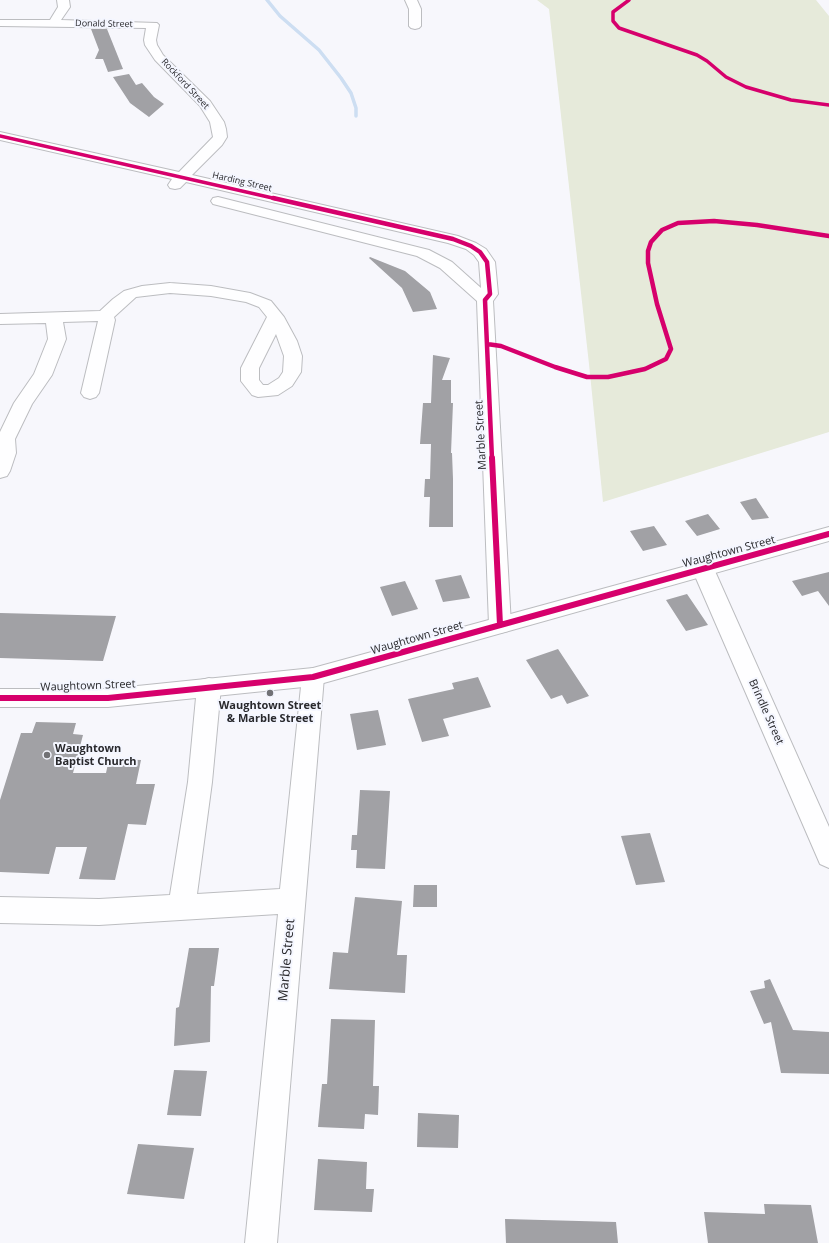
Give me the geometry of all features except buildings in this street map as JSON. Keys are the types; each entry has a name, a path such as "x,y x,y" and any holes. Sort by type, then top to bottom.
{"street":[{"path":"54,23 64,7 64,0"},
{"path":"411,0 415,9 415,26"},
{"name":"Donald Street","path":"0,23 153,25"},
{"name":"Rockford Street","path":"153,25 150,40 151,45 164,62 205,104 217,122 220,137 217,142 171,189"},
{"name":"Harding Street","path":"0,136 453,239 477,250"},
{"path":"124,179 186,193"},
{"path":"202,197 423,253 446,265 485,300"},
{"path":"446,265 477,250"},
{"name":"Marble Street","path":"477,250 487,262 490,294 485,300 500,625"},
{"path":"0,319 105,316 119,302 130,294 170,288 211,291 250,298 265,304 276,317"},
{"path":"90,393 107,320 105,316"},
{"path":"0,471 6,453 6,439 23,403 43,375 56,339 54,318"},
{"name":"Waughtown Street","path":"0,698 108,698 313,677 829,534"},
{"name":"Brindle Street","path":"703,569 829,856"},
{"name":"Marble Street","path":"261,1243 313,677"},
{"path":"182,908 200,782 206,729 208,688"},
{"path":"0,910 99,912 292,901"}],"green space":[{"path":"537,0 816,0 829,16 829,432 603,502 549,9"}],"waterway":[{"path":"267,0 280,16 319,50 341,78 351,93 356,108 356,116"}],"cycle path":[{"path":"629,0 613,12 613,21 619,28 697,55 707,61 726,77 746,87 791,100 829,105"},
{"path":"0,136 453,239 471,246 480,252 487,262 490,294 485,300 500,625"},
{"path":"487,344 501,346 555,367 587,377 608,377 645,369 666,359 671,349 657,304 648,263 648,251 651,242 662,230 678,223 714,221 757,225 829,236"},
{"path":"0,698 108,698 313,677 829,534"}],"place":[{"name":"Waughtown Street & Marble Street","path":"270,693"},
{"name":"Waughtown Baptist Church","path":"47,755"}]}
